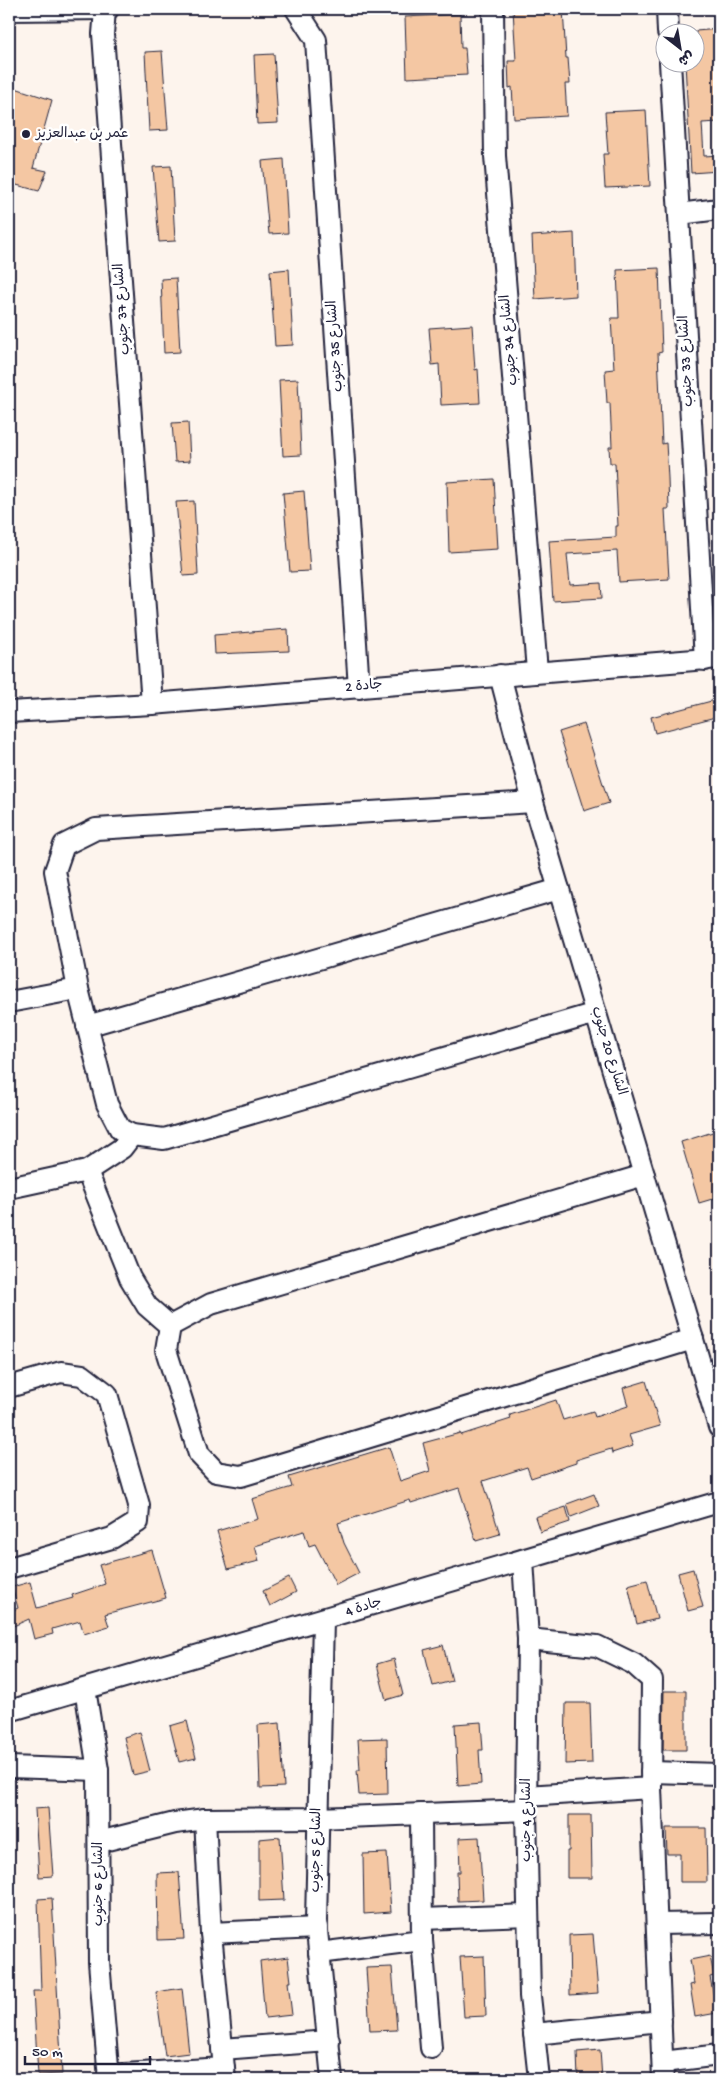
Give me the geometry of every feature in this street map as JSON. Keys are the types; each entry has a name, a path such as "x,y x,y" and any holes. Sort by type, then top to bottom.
{"street":[{"name":"الشارع 37 جنوب","path":"9,10 107,9 103,44 152,704"},
{"name":"الشارع 35 جنوب","path":"296,9 316,40 359,688"},
{"name":"الشارع 34 جنوب","path":"493,9 495,156 536,671"},
{"path":"667,9 668,22"},
{"name":"الشارع 33 جنوب","path":"671,72 679,214 712,659"},
{"path":"679,214 719,209"},
{"name":"جادة 2","path":"9,712 152,704 359,688 536,671 712,659"},
{"name":"الشارع 20 جنوب","path":"500,674 533,802 719,1427"},
{"path":"533,802 96,829 64,845 55,871 78,989 107,1104 120,1129 132,1135 164,1139 596,1013"},
{"path":"87,1026 559,889"},
{"path":"9,1002 78,989"},
{"path":"9,1188 87,1171 122,1148 132,1135"},
{"path":"87,1171 130,1278 147,1306 170,1326"},
{"path":"170,1326 211,1304 644,1175"},
{"path":"170,1326 166,1350 199,1454 216,1472 241,1476 693,1338"},
{"path":"9,1387 61,1372 82,1375 107,1394 139,1505 138,1522 112,1538 9,1568"},
{"name":"جادة 4","path":"9,1711 719,1502"},
{"name":"الشارع 4 جنوب","path":"524,1560 528,1640 526,1803 530,1996 539,2079"},
{"name":"الشارع 5 جنوب","path":"322,1620 316,1928 332,2079"},
{"path":"528,1640 597,1646 634,1664 652,1680 651,1780 663,2070 719,2055"},
{"name":"الشارع 6 جنوب","path":"86,1688 98,1770 99,1962 108,2077"},
{"path":"9,1767 98,1770"},
{"path":"98,1842 175,1823 205,1819 318,1818 421,1814 526,1803 651,1780 719,1774"},
{"path":"421,1814 422,1940 431,2048"},
{"path":"205,1819 211,1933 224,2065"},
{"path":"422,1919 528,1915"},
{"path":"657,1924 719,1923"},
{"path":"211,1933 316,1928"},
{"path":"319,1952 422,1940"},
{"path":"534,2034 661,2021"},
{"path":"108,2077 224,2065 329,2041"}],"building":[{"path":"513,9 563,9 566,58 568,58 570,84 565,84 567,116 514,119 512,87 509,88 508,61 516,61"},
{"path":"460,14 461,48 465,48 467,75 407,78 405,17"},
{"path":"719,29 719,44 717,45 719,122 702,123 704,156 719,155 719,171 691,173 685,72 706,72 706,30"},
{"path":"162,51 168,130 149,131 145,52"},
{"path":"274,54 278,123 257,124 254,55"},
{"name":"عمر بن عبدالعزيز","path":"9,86 52,100 33,168 47,171 39,191 9,183"},
{"path":"646,110 650,186 605,188 603,154 608,154 605,112"},
{"path":"284,159 288,233 269,234 262,161"},
{"path":"171,166 175,241 159,242 153,167"},
{"path":"574,233 576,296 535,299 532,236"},
{"path":"659,268 662,352 658,353 662,444 666,443 668,478 669,509 665,509 669,579 619,582 617,551 567,554 570,585 601,583 602,598 553,601 549,541 616,537 616,526 618,526 615,463 610,463 609,447 612,447 610,403 607,403 605,370 614,369 611,318 619,318 617,270"},
{"path":"289,269 293,345 275,346 270,271"},
{"path":"176,278 180,352 164,353 161,279"},
{"path":"472,325 475,370 478,369 480,403 441,405 439,364 432,365 429,328"},
{"path":"298,379 301,455 283,456 279,380"},
{"path":"188,422 190,461 175,462 172,423"},
{"path":"494,479 498,549 449,552 447,482"},
{"path":"304,491 310,571 290,572 283,493"},
{"path":"194,501 198,575 183,576 176,502"},
{"path":"288,629 289,651 215,654 214,635"},
{"path":"719,699 719,716 655,733 651,717"},
{"path":"584,724 609,803 584,811 559,732"},
{"path":"719,1130 719,1197 699,1203 681,1142"},
{"path":"646,1381 660,1426 629,1435 633,1446 612,1453 611,1449 576,1460 576,1463 531,1478 527,1467 483,1481 500,1534 476,1541 459,1488 411,1503 410,1500 338,1523 344,1543 359,1573 336,1585 315,1544 309,1546 304,1531 255,1546 259,1561 228,1569 217,1531 258,1519 252,1499 292,1487 289,1477 389,1447 400,1481 430,1471 423,1443 460,1433 461,1435 511,1419 510,1415 556,1400 563,1420 593,1411 595,1417 628,1406 623,1388"},
{"path":"594,1494 599,1506 571,1517 567,1504"},
{"path":"566,1507 570,1522 540,1532 535,1517"},
{"path":"152,1550 166,1598 105,1614 109,1626 84,1634 80,1621 52,1629 53,1634 34,1639 29,1619 9,1628 9,1612 18,1608 12,1587 30,1582 37,1608 73,1598 72,1595 105,1584 99,1565"},
{"path":"693,1569 703,1607 688,1611 678,1573"},
{"path":"289,1578 296,1592 270,1606 263,1591"},
{"path":"647,1580 657,1619 637,1624 628,1585"},
{"path":"443,1645 452,1681 433,1686 424,1650"},
{"path":"394,1659 403,1695 386,1700 377,1664"},
{"path":"664,1691 686,1691 686,1750 663,1750"},
{"path":"566,1703 590,1703 592,1763 565,1764"},
{"path":"187,1721 196,1758 179,1762 170,1726"},
{"path":"481,1722 483,1750 479,1750 481,1784 458,1786 455,1724"},
{"path":"280,1723 284,1787 260,1788 258,1725"},
{"path":"140,1732 150,1771 133,1775 124,1737"},
{"path":"387,1738 388,1794 359,1795 357,1770 360,1770 358,1739"},
{"path":"48,1808 53,1876 39,1877 35,1809"},
{"path":"569,1815 591,1815 592,1878 567,1878"},
{"path":"666,1828 706,1828 707,1882 680,1882 680,1854 667,1854"},
{"path":"280,1837 284,1900 259,1901 259,1839"},
{"path":"479,1837 483,1900 458,1901 457,1872 460,1872 459,1838"},
{"path":"387,1853 391,1912 364,1914 363,1854"},
{"path":"179,1872 184,1939 158,1940 157,1873"},
{"path":"52,1898 62,2074 38,2075 33,1991 41,1991 38,1899"},
{"path":"593,1934 598,1993 570,1995 569,1935"},
{"path":"484,1956 486,2016 464,2017 460,1957"},
{"path":"710,1956 714,1976 710,1977 717,2013 695,2017 690,1985 694,1984 690,1960"},
{"path":"288,1957 291,1982 288,1982 292,2015 265,2018 260,1961"},
{"path":"392,1967 397,2030 370,2031 366,1968"},
{"path":"182,1988 189,2053 165,2056 156,1992"},
{"path":"600,2050 602,2079 578,2079 577,2052"}],"place":[{"name":"عمر بن عبدالعزيز","path":"26,134"}]}
